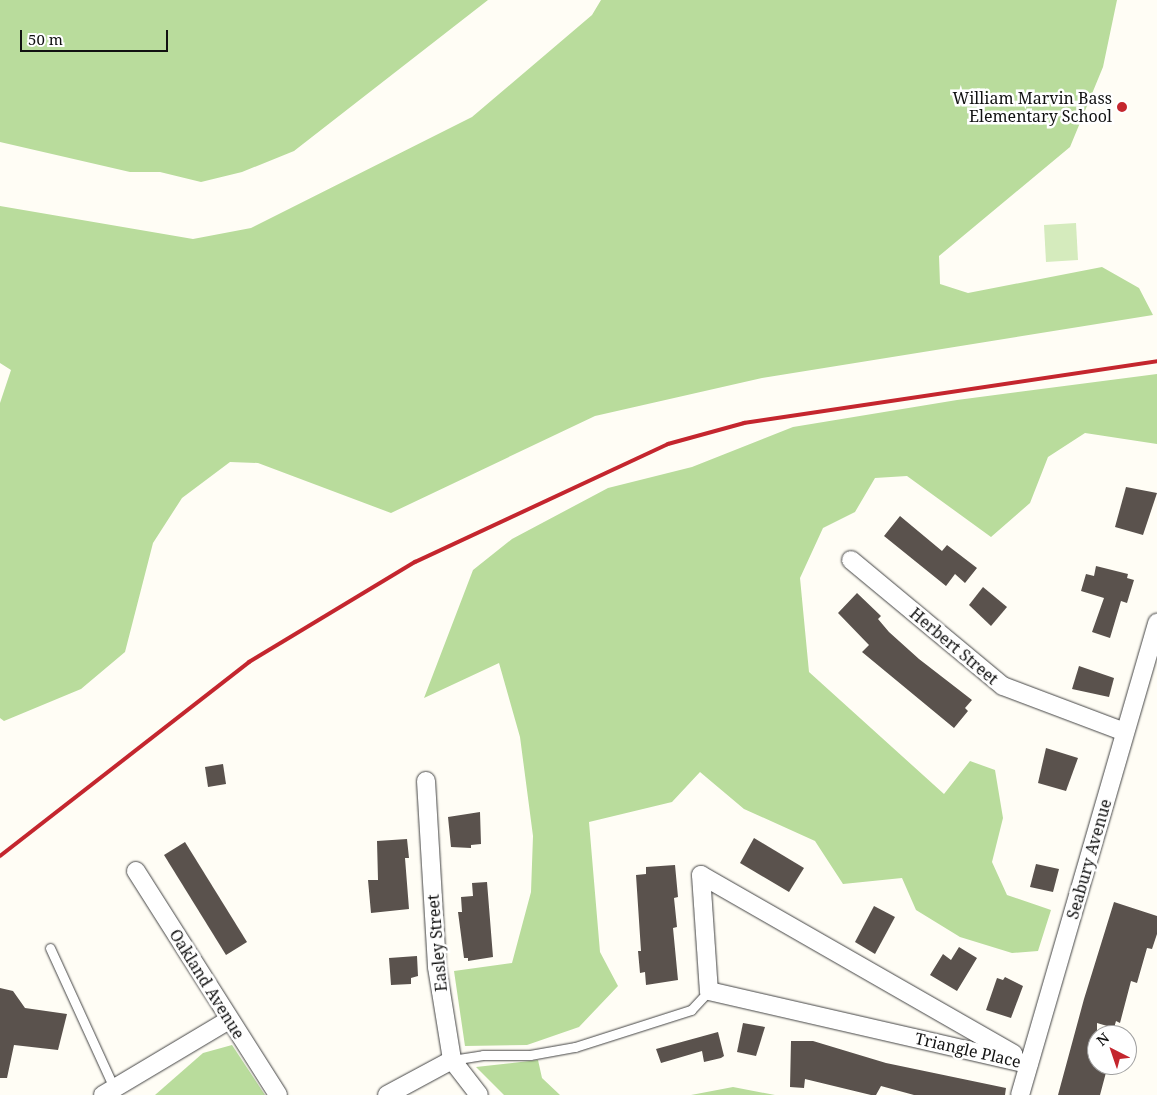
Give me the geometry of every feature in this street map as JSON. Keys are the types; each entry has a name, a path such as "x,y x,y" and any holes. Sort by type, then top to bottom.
{"street":[{"name":"Herbert Street","path":"851,560 1003,686 1125,732"},
{"name":"Seabury Avenue","path":"1020,1095 1157,622"},
{"name":"Easley Street","path":"426,781 437,967 452,1060 479,1095"},
{"name":"Oakland Avenue","path":"136,871 278,1095"},
{"name":"Triangle Place","path":"701,875 1029,1064 709,991 701,875"},
{"path":"108,1092 229,1020"},
{"path":"387,1095 452,1060"}],"lane":[{"path":"50,948 108,1092"},
{"path":"452,1060 483,1055 530,1055 575,1047 691,1010 709,991"}],"green space":[{"path":"0,0 488,0 294,151 242,172 201,182 160,172 130,172 0,142"},
{"path":"601,0 1117,0 1103,67 1070,147 939,256 940,284 968,293 1102,267 1139,288 1153,315 762,378 595,416 391,513 258,463 230,462 182,498 153,543 125,652 81,689 4,721 0,718 0,403 11,370 0,363 0,206 193,239 251,228 472,117 592,15"},
{"path":"1076,223 1078,260 1046,262 1044,225"},
{"path":"1157,374 1157,444 1085,433 1048,457 1030,503 991,537 907,476 875,478 855,512 823,528 800,578 809,672 944,794 970,761 995,770 1003,818 992,862 1007,895 1051,910 1038,951 1012,953 960,937 916,910 902,878 843,884 815,841 744,809 700,772 672,802 589,822 600,952 618,986 579,1027 527,1045 465,1046 454,971 512,963 531,892 533,836 520,737 499,663 424,698 473,570 512,539 608,488 692,467 793,427 957,400"},
{"path":"232,1045 265,1095 155,1095 203,1053"},
{"path":"538,1060 542,1078 560,1095 504,1095 476,1067"},
{"path":"733,1087 775,1095 691,1095"}],"building":[{"path":"1126,487 1157,493 1143,535 1115,527"},
{"path":"900,516 942,551 947,545 977,568 965,583 955,574 946,586 884,536"},
{"path":"1096,566 1128,574 1127,578 1134,580 1127,603 1121,601 1110,638 1092,632 1104,598 1081,591 1086,574 1094,576"},
{"path":"983,587 1007,607 991,626 969,605"},
{"path":"857,593 881,616 878,619 889,632 919,659 972,700 965,708 968,711 954,728 862,652 869,645 838,613"},
{"path":"1079,666 1114,678 1109,697 1072,689"},
{"path":"1046,748 1078,758 1066,791 1038,783"},
{"path":"223,764 226,784 208,787 205,767"},
{"path":"480,812 481,844 471,845 471,848 451,847 448,817"},
{"path":"754,838 804,868 789,892 740,863"},
{"path":"407,839 409,858 405,858 409,909 371,913 368,880 378,880 377,841"},
{"path":"185,842 247,942 226,955 164,855"},
{"path":"1036,864 1059,869 1053,892 1030,887"},
{"path":"675,865 678,897 674,898 677,927 673,928 678,980 646,985 645,972 640,973 638,951 641,951 636,875 646,874 646,867"},
{"path":"487,882 493,957 468,961 468,958 464,958 458,912 462,912 461,897 473,896 472,883"},
{"path":"1114,902 1157,916 1157,934 1152,949 1147,948 1137,983 1131,981 1120,1023 1116,1021 1115,1025 1097,1023 1097,1025 1087,1025 1087,1075 1105,1075 1100,1095 1058,1095 1084,999"},
{"path":"874,906 895,917 875,954 855,942"},
{"path":"959,947 977,958 957,991 930,975 943,954 951,960"},
{"path":"417,956 418,976 411,978 411,984 391,985 389,958"},
{"path":"1005,977 1023,986 1011,1018 986,1010 997,978 1003,980"},
{"path":"0,988 13,991 25,1008 67,1014 58,1050 14,1045 7,1078 0,1078"},
{"path":"743,1023 765,1027 756,1056 737,1052"},
{"path":"718,1032 724,1056 721,1058 704,1062 702,1051 661,1063 656,1049"},
{"path":"791,1041 813,1041 886,1063 1006,1088 1005,1095 914,1095 881,1086 876,1095 871,1095 805,1079 804,1088 790,1087"}],"railway":[{"path":"0,856 249,662 415,562 668,444 744,423 1157,361"}],"place":[{"name":"William Marvin Bass Elementary School","path":"1122,107"}]}
